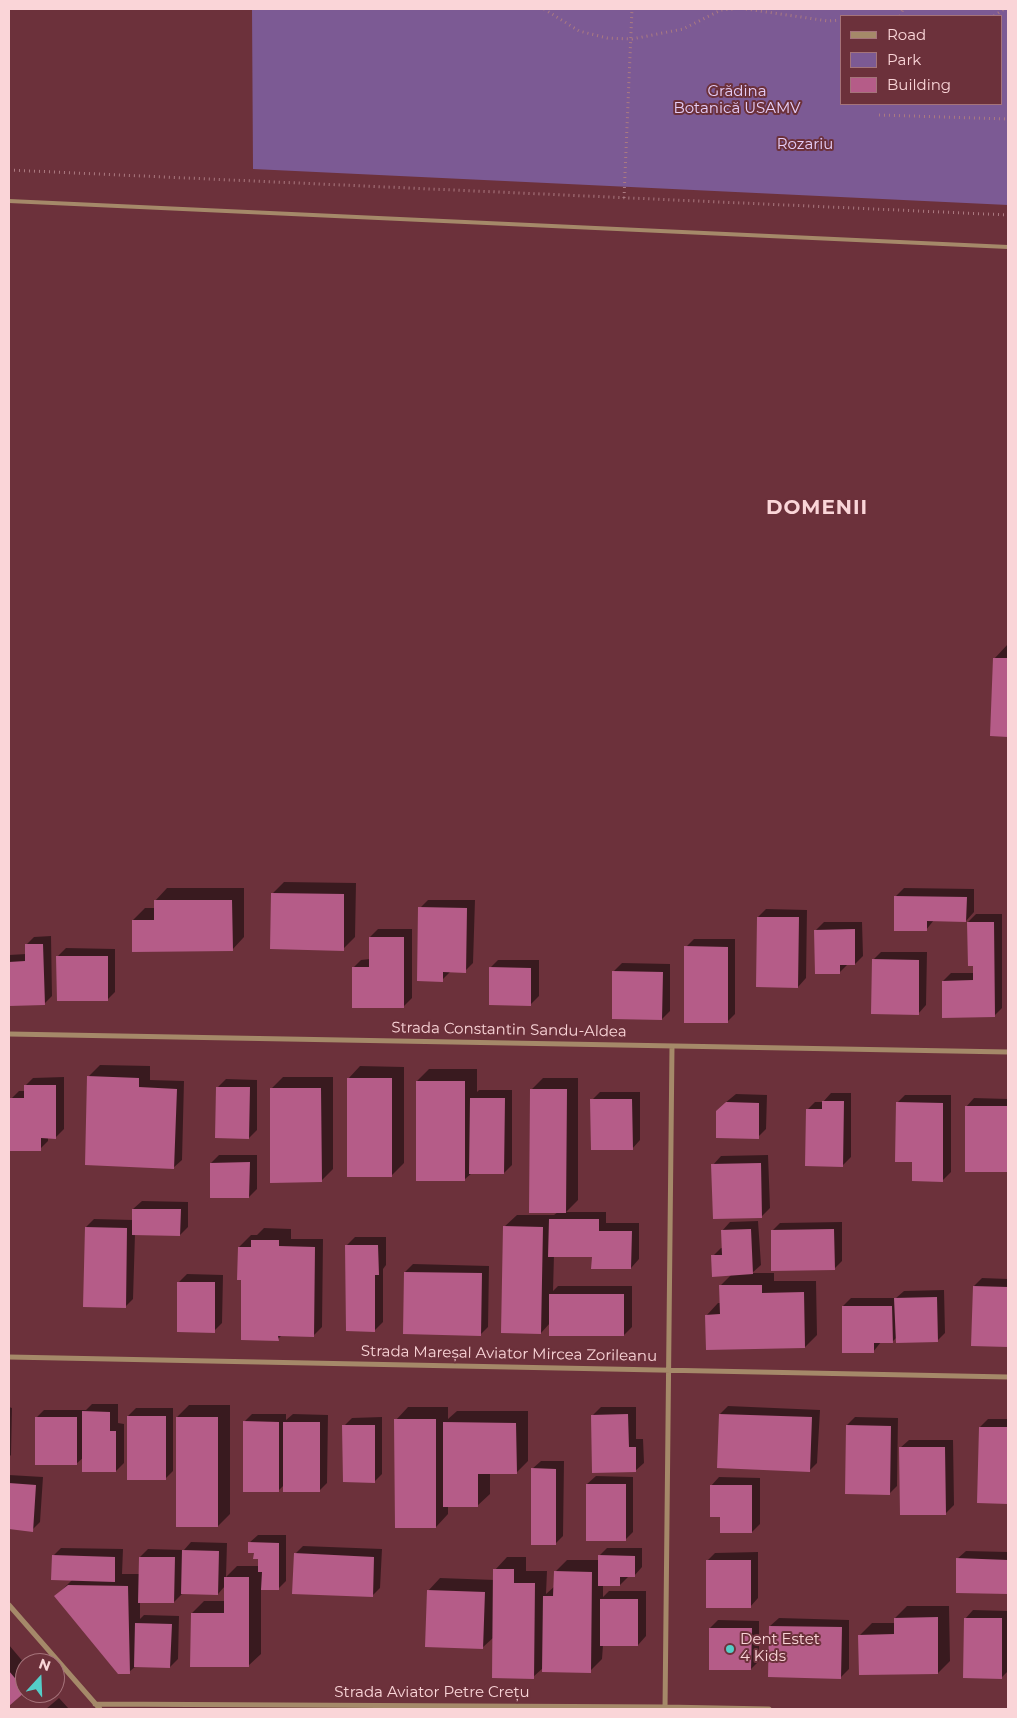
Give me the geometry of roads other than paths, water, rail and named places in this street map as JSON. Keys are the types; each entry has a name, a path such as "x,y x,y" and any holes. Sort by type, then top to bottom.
{"street":[{"name":"Strada Constantin Sandu-Aldea","path":"9,1034 1008,1052"},
{"path":"666,1708 672,1046"},
{"name":"Strada Mareșal Aviator Mircea Zorileanu","path":"9,1357 1008,1377"},
{"path":"9,1605 100,1709"},
{"name":"Strada Aviator Petre Crețu","path":"95,1704 769,1709"}],"lane":[{"path":"9,201 1008,247"}],"place":[{"name":"Dent Estet 4 Kids","path":"730,1649"}],"district":[{"name":"DOMENII","path":"817,508"}],"park label":[{"name":"Grădina Botanică USAMV","path":"737,100"},
{"name":"Rozariu","path":"805,145"}]}
